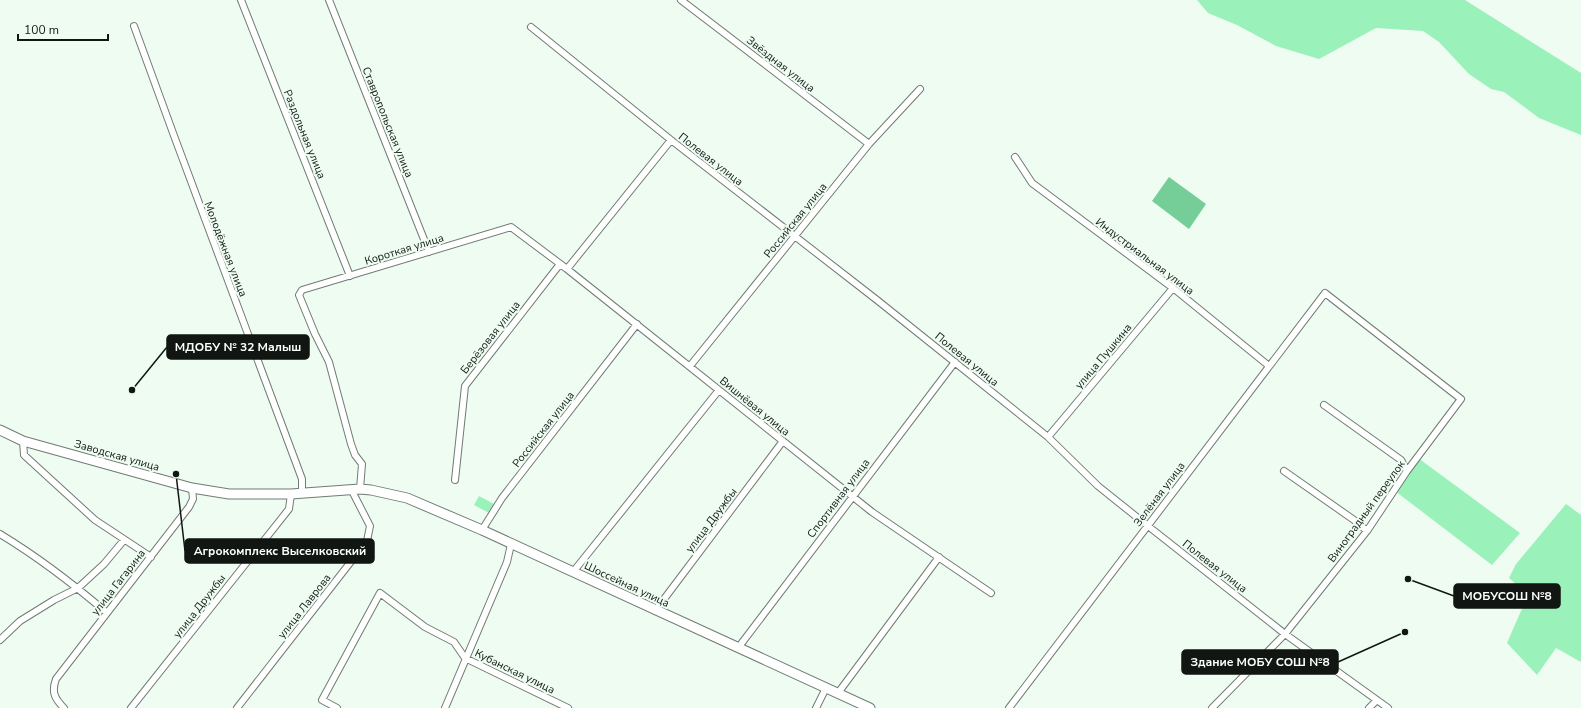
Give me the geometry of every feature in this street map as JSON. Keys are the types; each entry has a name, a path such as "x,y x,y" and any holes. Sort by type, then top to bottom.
{"main road":[{"name":"Заводская улица","path":"0,430 23,441 192,488 252,495 360,489 371,490"},
{"name":"Шоссейная улица","path":"371,490 407,498 482,530 655,611 870,708"}],"street":[{"name":"Раздольная улица","path":"241,0 350,276"},
{"name":"Ставропольская улица","path":"329,0 429,252"},
{"name":"Звёздная улица","path":"681,0 868,144"},
{"name":"Молодёжная улица","path":"134,26 302,479 302,492"},
{"name":"Полевая улица","path":"531,27 671,140 1048,436 1098,486 1148,526 1285,634 1388,708"},
{"name":"Российская улица","path":"690,366 868,144 920,89"},
{"path":"567,269 671,140"},
{"name":"Индустриальная улица","path":"1015,157 1032,183 1173,288 1269,366"},
{"name":"Короткая улица","path":"360,489 362,464 355,455 351,444 329,362 315,334 299,295 302,290 511,227"},
{"name":"Вишнёвая улица","path":"511,227 637,324 852,496 991,593"},
{"name":"Берёзовая улица","path":"455,480 464,386 560,264"},
{"name":"улица Пушкина","path":"1048,436 1173,288"},
{"name":"Зелёная улица","path":"1009,708 1325,293 1461,399"},
{"name":"Российская улица","path":"482,530 502,498 637,324"},
{"name":"Спортивная улица","path":"738,648 955,362"},
{"path":"573,572 719,390"},
{"name":"Виноградный переулок","path":"1212,708 1285,634 1367,531 1407,471 1461,399"},
{"path":"1324,405 1401,460 1407,471"},
{"path":"23,441 24,455 94,520 151,557"},
{"name":"улица Дружбы","path":"655,611 783,441"},
{"path":"1284,471 1354,520 1367,531"},
{"name":"улица Гагарина","path":"64,708 56,700 53,687 56,679 106,612 189,507 193,499 192,488"},
{"name":"улица Лаврова","path":"237,708 367,541 370,526 350,490"},
{"name":"улица Дружбы","path":"131,708 289,509 291,494"},
{"path":"0,534 28,551 78,588 106,612"},
{"path":"0,640 20,621 54,600 78,588 104,564 124,540"},
{"path":"445,708 507,562 511,544"},
{"path":"838,693 939,557"},
{"name":"Кубанская улица","path":"337,708 322,700 380,593 425,627 454,642 465,658 568,708"},
{"path":"816,708 826,688"},
{"path":"1369,708 1377,700"}],"shaded area":[{"path":"1197,0 1465,0 1581,73 1581,135 1539,118 1504,92 1491,89 1469,74 1439,42 1423,31 1376,28 1319,59 1276,46 1237,25 1208,13"},
{"path":"1169,177 1206,204 1189,229 1152,201"},
{"path":"1418,458 1520,533 1492,565 1395,491"},
{"path":"479,496 494,504 489,513 474,505"},
{"path":"1566,504 1581,515 1581,662 1556,648 1537,675 1507,643 1528,595 1509,578 1516,564"}],"place":[{"name":"МДОБУ № 32 Малыш","path":"132,390"},
{"name":"Агрокомплекс Выселковский","path":"176,474"},
{"name":"МОБУСОШ №8","path":"1408,579"},
{"name":"Здание МОБУ СОШ №8","path":"1405,632"}]}
